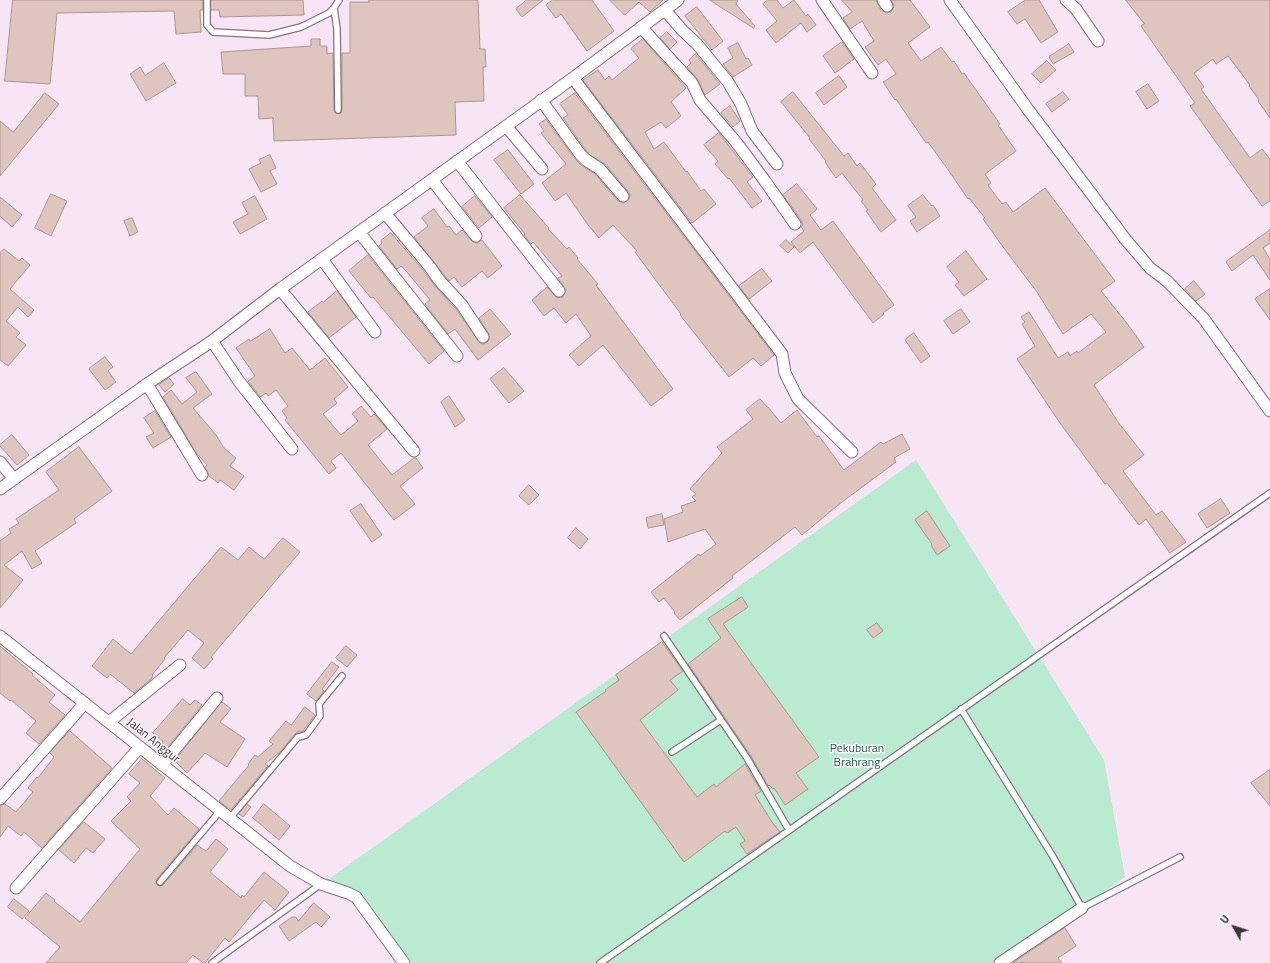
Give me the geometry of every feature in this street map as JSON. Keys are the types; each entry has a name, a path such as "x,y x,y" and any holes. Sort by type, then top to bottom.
{"street":[{"path":"0,489 147,384 212,341 385,212 432,180 573,78 678,0"},
{"path":"822,0 872,73"},
{"path":"950,0 1027,108 1126,240 1150,268 1167,281 1204,319 1270,411"},
{"path":"1066,0 1076,9 1098,41"},
{"path":"665,10 682,30 697,44 728,82 741,104 752,131 777,164"},
{"path":"641,27 692,83 700,100 736,142 795,224"},
{"path":"573,78 782,354 785,372 798,399 852,452"},
{"path":"541,100 580,154 600,169 623,196"},
{"path":"506,126 542,168"},
{"path":"457,161 559,291"},
{"path":"432,180 476,236"},
{"path":"385,212 439,280 462,305 483,338"},
{"path":"360,232 457,356"},
{"path":"322,259 375,332"},
{"path":"280,289 414,451"},
{"path":"212,341 238,380 292,449"},
{"path":"147,384 202,475"},
{"path":"0,462 14,479"},
{"name":"Jalan Anggur","path":"0,636 290,866 321,884 356,897 404,963"},
{"path":"109,722 180,665"},
{"path":"162,765 217,698"},
{"path":"0,799 85,703"},
{"path":"16,888 140,747"},
{"path":"1000,963 1082,908"}],"lane":[{"path":"207,0 207,25 214,32 269,36 301,27 329,12 334,8 339,0"},
{"path":"334,8 337,29 338,110"},
{"path":"600,963 1270,493"},
{"path":"664,636 747,758 789,830"},
{"path":"230,818 298,737 306,735 320,716 319,704 342,676"},
{"path":"962,709 1052,855 1082,908 1180,857"},
{"path":"672,752 721,720"},
{"path":"160,882 220,811"},
{"path":"212,963 321,884"}],"green space":[{"name":"Pekuburan Brahrang","path":"916,460 1104,760 1125,877 1003,963 412,963 366,900 326,881"}],"building":[{"path":"13,0 203,0 203,10 200,10 201,32 176,34 174,11 57,13 50,84 5,81"},
{"path":"211,0 303,0 304,15 220,17 219,10 211,10"},
{"path":"369,0 478,0 480,49 485,49 486,67 483,67 484,101 455,102 456,135 274,141 273,118 259,119 258,96 245,96 245,74 223,74 221,52 311,46 311,39 320,39 320,46 327,46 327,54 333,53 334,110 336,113 340,114 342,110 342,53 350,53 350,2 369,2"},
{"path":"527,0 543,0 522,17 516,9"},
{"path":"553,0 592,0 614,31 587,51 561,14 556,18 546,5"},
{"path":"610,0 663,0 650,12 639,2 625,15"},
{"path":"710,0 738,0 736,4 755,26 754,28"},
{"path":"768,0 777,0 783,8 794,0 806,16 808,14 816,25 807,32 801,23 776,43 766,30 777,21 763,4"},
{"path":"842,0 876,0 881,10 887,13 891,12 893,9 894,5 891,0 910,0 930,27 908,43 921,61 941,47 952,62 954,61 962,74 964,73 1000,124 998,125 1016,151 985,174 991,183 988,185 1002,204 1006,202 1013,212 1045,188 1115,281 1101,291 1144,347 1094,385 1118,422 1144,455 1123,471 1156,515 1162,511 1186,542 1170,553 1146,519 1139,525 1107,483 1105,484 1060,423 1017,359 1035,346 1022,324 1025,322 1021,317 1029,312 1058,358 1068,352 1070,356 1077,351 1078,353 1106,332 1091,314 1063,334 1037,292 983,219 985,218 969,198 968,199 928,142 926,143 883,82 896,74 886,59 878,65 865,47 874,41 862,21 850,29 843,18 852,12"},
{"path":"1026,0 1039,0 1058,32 1041,43 1025,19 1017,24 1008,12"},
{"path":"1126,0 1270,0 1270,118 1258,101 1259,100 1249,86 1250,85 1228,56 1216,64 1213,59 1194,73 1204,87 1201,89 1250,158 1262,149 1270,159 1270,201 1262,206 1190,106 1195,103 1141,26 1144,24"},
{"path":"697,7 723,41 712,50 685,16"},
{"path":"667,32 677,42 670,49 660,38"},
{"path":"643,39 686,88 671,102 681,116 666,128 661,122 645,132 654,149 664,142 701,191 704,189 716,204 692,223 583,80 598,70 605,80 609,76 612,80 639,58 631,49"},
{"path":"842,42 854,59 835,73 823,56"},
{"path":"738,43 746,59 748,58 752,65 733,77 723,64 733,58 728,48"},
{"path":"1069,44 1074,52 1053,64 1049,57"},
{"path":"696,54 720,84 705,95 698,80 687,67 691,63 689,60"},
{"path":"1047,61 1056,70 1041,83 1032,74"},
{"path":"164,63 176,83 146,101 130,74 140,67 145,75"},
{"path":"839,76 847,87 824,105 816,93"},
{"path":"1148,84 1159,101 1147,109 1136,92"},
{"path":"793,92 844,156 848,153 857,166 860,163 876,184 872,188 896,220 881,232 866,211 868,210 861,201 863,200 842,173 836,178 825,162 826,161 809,139 810,138 781,102"},
{"path":"1063,92 1069,99 1052,112 1046,104"},
{"path":"45,93 59,104 0,176 0,121 13,132"},
{"path":"575,93 774,355 761,366 753,358 729,377 680,315 681,314 635,252 637,251 613,225 599,238 566,193 555,201 542,183 566,164 541,133 544,131 539,124 546,119 575,159 582,166 595,174 618,201 624,203 629,199 630,195 628,191 605,164 590,155 563,118 568,115 560,104"},
{"path":"730,106 740,121 733,127 721,113"},
{"path":"719,133 753,177 747,182 762,201 752,208 729,178 728,179 715,164 718,161 704,145"},
{"path":"508,150 534,184 521,194 494,160"},
{"path":"270,155 276,168 270,171 277,184 261,192 249,169 261,163 259,160"},
{"path":"797,184 817,209 810,215 821,230 833,221 894,305 873,323 813,242 800,253 791,242 804,231 801,227 803,225 783,195"},
{"path":"51,194 67,201 51,236 35,228"},
{"path":"520,195 549,228 548,229 567,249 569,247 578,258 577,259 598,284 596,285 673,389 651,406 603,345 579,366 569,355 591,336 576,314 566,323 554,308 544,316 532,300 547,287 557,298 563,297 566,290 558,278 562,276 533,242 531,244 524,235 525,234 504,208"},
{"path":"923,195 932,206 933,205 940,216 917,232 910,221 916,217 908,206"},
{"path":"255,196 267,219 240,234 233,222 248,214 242,203"},
{"path":"475,196 492,217 479,228 462,207"},
{"path":"0,197 22,215 12,227 0,216"},
{"path":"434,209 447,227 449,226 456,235 462,230 473,242 477,243 482,240 502,266 488,278 482,271 462,287 454,277 449,281 414,237 428,226 422,218"},
{"path":"132,218 138,232 130,236 124,221"},
{"path":"1270,230 1270,243 1263,248 1270,259 1270,280 1253,255 1232,271 1226,262"},
{"path":"391,233 456,309 480,343 484,344 489,340 489,334 479,318 490,309 511,334 478,360 455,329 448,334 425,304 430,300 401,266 397,269 379,246 382,243 381,241"},
{"path":"786,240 794,247 788,253 780,246"},
{"path":"4,249 19,261 22,258 30,265 10,289 34,310 28,317 18,307 6,321 20,333 16,337 26,345 8,366 0,360 0,253"},
{"path":"966,251 987,279 964,296 955,285 959,282 947,267"},
{"path":"368,255 444,351 429,364 373,297 371,298 349,271"},
{"path":"762,269 772,281 749,299 739,286"},
{"path":"1194,281 1205,294 1196,301 1185,289"},
{"path":"1270,289 1270,320 1255,299"},
{"path":"337,291 356,317 329,338 308,312"},
{"path":"961,309 970,322 953,334 944,321"},
{"path":"270,329 285,353 292,348 310,370 325,358 348,387 334,399 337,403 323,414 341,435 358,421 352,414 361,406 371,417 374,414 387,429 368,445 392,475 414,458 416,458 423,468 400,486 415,504 394,520 341,453 331,461 336,468 329,474 285,420 287,418 282,411 288,406 276,390 268,396 266,393 260,397 248,381 255,376 236,348 249,339 250,341"},
{"path":"914,333 930,356 921,363 905,340"},
{"path":"105,357 113,367 108,371 116,382 105,390 89,369"},
{"path":"504,368 524,391 509,403 490,379"},
{"path":"196,372 212,394 193,408 216,435 224,448 236,458 230,466 244,476 234,490 220,480 218,483 209,476 205,467 207,465 195,451 163,397 171,390 182,404 197,392 186,378"},
{"path":"169,378 174,384 165,392 159,385"},
{"path":"449,396 465,420 455,427 441,402"},
{"path":"760,399 781,423 797,410 817,437 819,436 844,470 881,442 883,444 902,434 910,449 894,458 896,462 842,502 802,535 795,527 732,576 733,578 680,620 664,598 659,602 651,592 699,554 700,556 716,544 705,529 668,542 664,519 683,512 681,506 696,501 692,497 696,494 690,489 722,453 717,447 753,419 746,410"},
{"path":"155,411 171,437 153,448 146,437 154,433 144,418"},
{"path":"12,435 29,455 17,465 0,446"},
{"path":"79,447 112,491 74,519 76,523 35,551 42,563 32,569 22,551 4,565 23,580 0,608 0,541 11,533 9,529 19,523 16,519 59,490 46,472"},
{"path":"529,485 539,495 529,505 519,496"},
{"path":"1221,499 1230,513 1207,528 1198,514"},
{"path":"361,504 382,535 372,542 350,511"},
{"path":"927,511 950,546 937,555 931,545 932,544 915,520"},
{"path":"662,514 664,525 648,528 646,518"},
{"path":"576,528 588,539 580,549 568,538"},
{"path":"283,538 300,552 211,657 213,659 204,669 192,658 204,643 188,630 164,658 165,659 152,675 153,676 151,679 134,693 110,674 107,678 92,666 113,639 131,654 221,547 238,560 249,547 264,559"},
{"path":"742,597 748,607 723,624 819,757 796,773 808,789 785,805 774,788 773,789 769,785 768,786 751,756 688,664 721,638 708,619"},
{"path":"877,623 883,631 873,638 867,630"},
{"path":"662,642 683,671 670,680 678,690 640,720 697,797 714,784 716,787 745,764 761,791 755,795 780,832 747,854 740,844 745,841 736,827 727,833 725,831 684,862 576,712 619,680 616,675"},
{"path":"0,646 55,695 49,702 65,715 39,744 26,733 36,721 11,700 10,701 0,693"},
{"path":"346,646 357,655 347,667 336,658"},
{"path":"332,662 339,667 322,689 324,691 316,701 307,694"},
{"path":"183,699 190,705 195,700 202,705 163,753 157,748 163,741 153,733"},
{"path":"222,702 231,709 220,722 245,739 227,767 205,753 187,773 175,761"},
{"path":"305,707 315,715 303,731 299,731 295,734 281,751 265,764 268,766 231,810 219,801 249,765 248,764 255,755 258,757 273,744 269,741 286,721 291,725"},
{"path":"70,731 112,768 42,848 24,832 21,836 8,826 0,837 0,806 5,804 16,812 33,792 28,788 37,777 38,778 54,757 50,753"},
{"path":"142,759 165,778 150,796 168,815 174,808 199,829 157,879 157,885 163,885 197,845 206,851 216,839 228,849 210,872 241,898 242,895 244,897 264,872 289,892 275,910 264,900 229,942 225,938 205,963 193,955 186,963 46,963 60,947 25,918 46,893 80,922 140,849 111,821 131,801 127,797 140,783 129,774"},
{"path":"1270,770 1270,806 1251,783"},
{"path":"247,804 251,807 243,817 239,814"},
{"path":"264,804 290,826 279,840 253,818"},
{"path":"84,822 105,839 93,853 86,848 74,863 59,850"},
{"path":"14,899 29,911 22,919 8,907"},
{"path":"314,903 330,917 321,927 316,922 289,941 279,926 292,917 296,917 298,921"},
{"path":"1065,928 1076,946 1058,958 1062,963 1013,963"}]}
